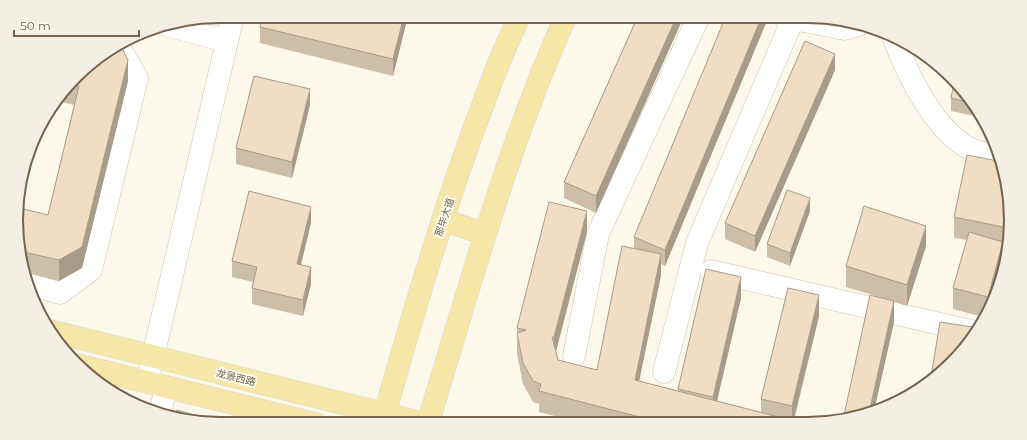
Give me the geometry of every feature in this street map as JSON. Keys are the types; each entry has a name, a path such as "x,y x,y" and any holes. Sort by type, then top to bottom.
{"main road":[{"name":"那毕大道","path":"384,417 442,220 507,41 516,23"},
{"path":"430,417 485,234 523,119 563,23"},
{"path":"442,220 485,234"},
{"name":"龙景西路","path":"59,333 152,356 376,417"},
{"path":"89,367 288,417"}],"street":[{"path":"159,408 152,356 231,23"},
{"path":"574,356 598,234 696,23"},
{"path":"664,372 697,243 787,23"},
{"path":"814,23 845,29 848,28"},
{"path":"178,28 227,41"},
{"path":"896,44 902,60 932,116 965,147 993,155"},
{"path":"34,286 60,293 91,270 137,78 120,49"},
{"path":"691,266 970,331"}],"building":[{"path":"261,23 402,23 393,59 260,27"},
{"path":"635,23 674,23 596,196 564,182"},
{"path":"723,23 759,23 665,250 634,237"},
{"path":"805,41 835,54 755,236 725,223"},
{"path":"122,48 128,60 82,247 59,260 26,253 23,233 23,209 48,215 79,86 77,85 90,72"},
{"path":"254,76 310,89 292,162 236,148"},
{"path":"953,88 964,101 951,98"},
{"path":"967,155 995,160 1004,207 1004,227 954,217"},
{"path":"787,190 810,198 790,253 767,244"},
{"path":"249,191 311,207 297,264 311,267 303,300 252,288 257,267 232,261"},
{"path":"549,202 587,211 554,337 552,337 558,360 597,370 622,246 661,254 635,380 779,417 640,417 539,391 541,384 533,381 523,363 517,333 526,330 517,328"},
{"path":"864,206 926,226 907,285 846,266"},
{"path":"969,232 1003,242 988,297 953,288"},
{"path":"706,269 741,277 713,397 678,389"},
{"path":"788,288 819,295 792,406 761,399"},
{"path":"870,295 894,301 870,407 844,413"},
{"path":"940,322 972,327 955,350 932,372"},
{"path":"177,410 195,415 182,413 177,412"}]}
